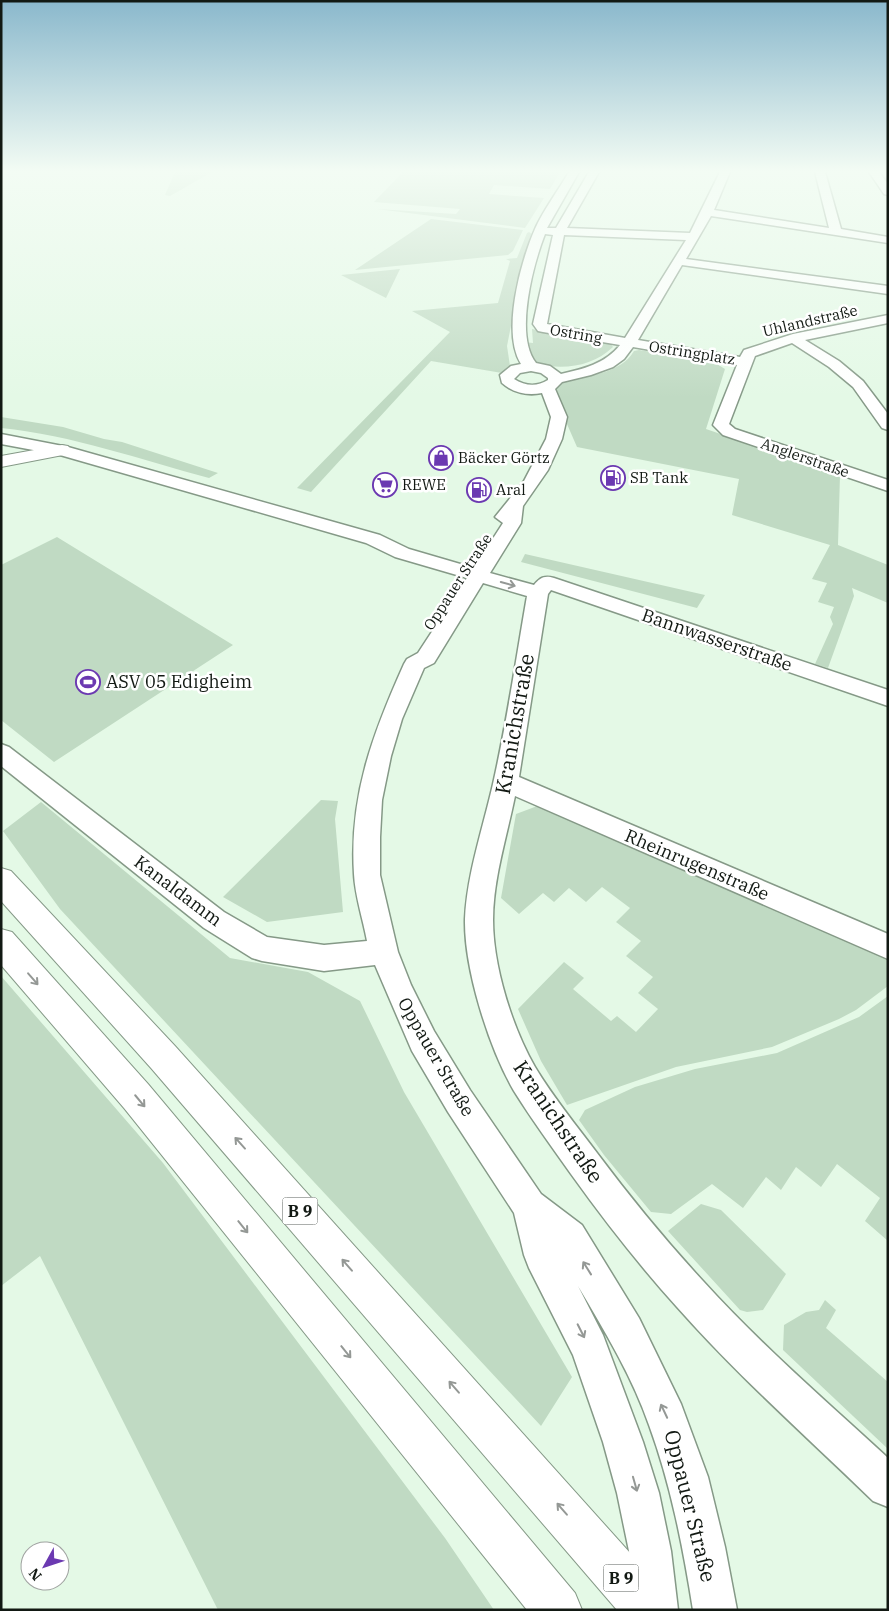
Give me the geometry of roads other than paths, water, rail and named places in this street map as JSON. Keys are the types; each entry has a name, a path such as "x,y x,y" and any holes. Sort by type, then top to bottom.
{"highway":[{"path":"1,462 62,450"},
{"name":"B 9","path":"1,880 170,1064 649,1610"},
{"path":"1,942 136,1096 558,1610"}],"street":[{"path":"535,247 529,269 519,327 522,352 531,367 551,379"},
{"name":"Ostring","path":"556,247 540,324 543,328 550,331 628,343"},
{"path":"531,367 516,369 507,374 507,380 513,385 526,388 551,379 585,372 615,360 628,343 687,247"},
{"path":"678,260 888,290"},
{"name":"Uhlandstraße","path":"745,362 749,353 793,338 888,320"},
{"path":"516,369 512,352 515,333 519,327"},
{"path":"793,338 834,364 858,384 888,425"},
{"name":"Ostringplatz","path":"628,343 745,362 721,425 723,428"},
{"name":"Oppauer Straße","path":"551,379 559,416 556,423 555,437 548,453 515,506 512,523 474,568 426,658 416,664 387,731 370,800 366,837 367,874 384,952 398,988 423,1041 529,1206 569,1238 626,1331 667,1418 687,1477 704,1547 716,1610"},
{"path":"526,388 556,423"},
{"name":"Anglerstraße","path":"723,428 888,486"},
{"name":"Bannwasserstraße","path":"1,439 62,450 383,542 402,553 474,568 543,587 888,698"},
{"name":"Kranichstraße","path":"543,587 506,782 483,883 479,920 483,959 492,998 506,1039 524,1078 552,1120 619,1211 691,1296 774,1380 888,1486"},
{"name":"Kanaldamm","path":"1,753 214,920 262,949 324,958 384,952"},
{"name":"Rheinrugenstraße","path":"506,782 888,947"},
{"name":"Oppauer Straße","path":"529,1206 542,1255 590,1348 623,1442 638,1493 650,1551 656,1610"}],"place":[{"name":"Bäcker Görtz","path":"441,458"},
{"name":"SB Tank","path":"613,478"},
{"name":"REWE","path":"385,485"},
{"name":"Aral","path":"479,490"},
{"name":"ASV 05 Edigheim","path":"88,682"}]}
